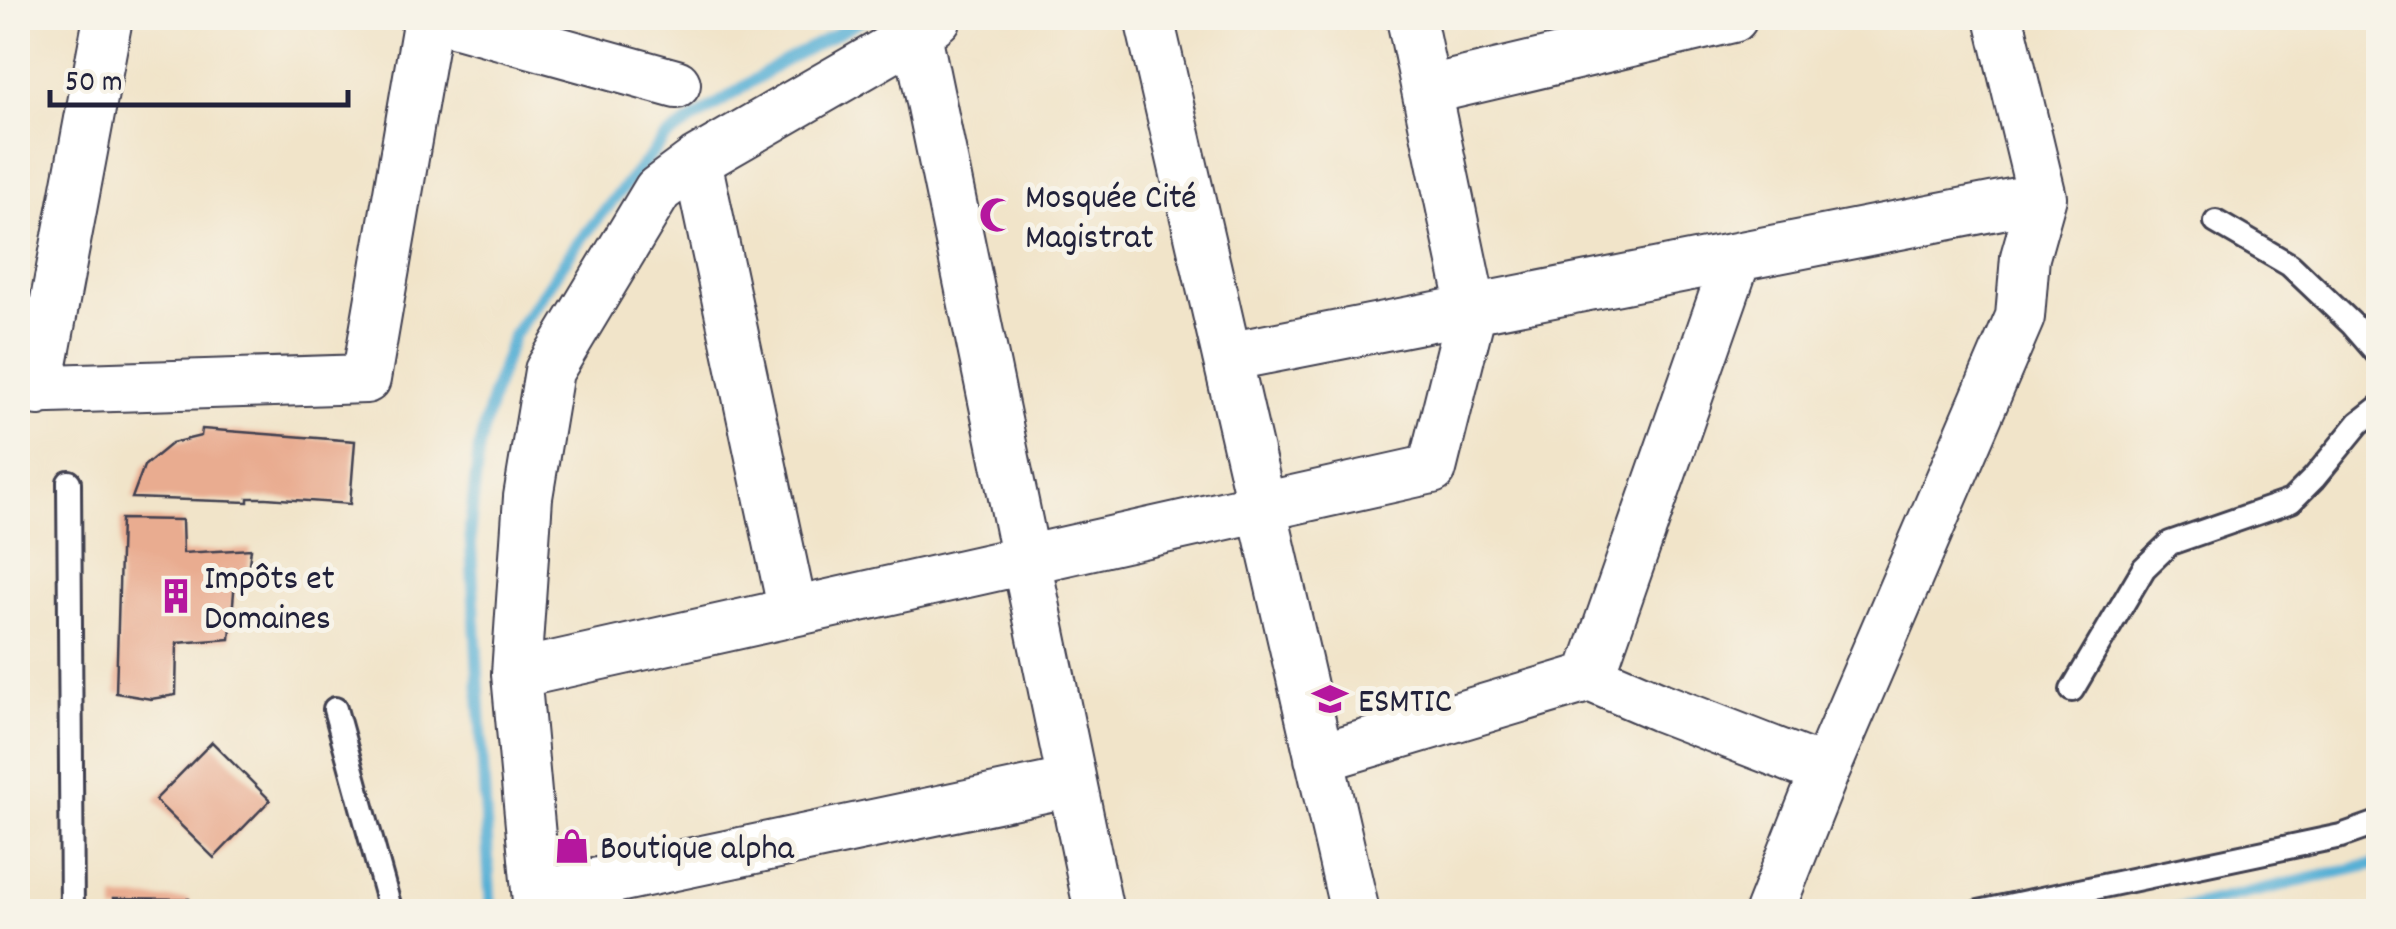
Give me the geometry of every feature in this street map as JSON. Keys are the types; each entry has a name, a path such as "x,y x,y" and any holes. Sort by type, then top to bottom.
{"street":[{"path":"108,18 28,390 366,379 428,18"},
{"path":"439,18 676,84"},
{"path":"1149,18 1355,912"},
{"path":"516,674 1432,469 1472,309 1412,18"},
{"path":"1428,90 1734,18"},
{"path":"1769,912 1825,771 2020,317 2025,257 2042,197 1999,18"},
{"path":"1072,782 538,903 516,674 528,498 549,371 658,190 697,161 927,26 1026,560 1099,912"},
{"path":"697,161 792,612"},
{"path":"1228,357 2042,197"},
{"path":"1590,677 1737,257"},
{"path":"1320,758 1590,677 1825,771"}],"lane":[{"path":"2216,222 2290,265 2378,354"},
{"path":"2072,690 2144,568 2170,543 2291,501 2359,423 2378,408"},
{"path":"69,482 72,912"},
{"path":"335,709 390,912"},
{"path":"1978,912 2341,836 2378,823"}],"building":[{"name":"Impôts et Domaines","path":"202,429 355,441 350,504 266,498 248,498 248,502 132,498 144,466 172,443 201,436"},
{"name":"Impôts et Domaines","path":"121,519 182,520 183,553 251,549 247,578 235,580 230,639 177,643 176,695 151,699 116,693"},
{"path":"212,742 270,800 214,858 155,800"},
{"path":"114,898 189,899 188,912 114,912"}],"waterway":[{"path":"491,912 470,528 479,447 513,336 576,245 665,138 779,64 865,18"},
{"path":"2165,912 2378,863"}],"place":[{"name":"Mosquée Cité Magistrat","path":"997,215"},
{"name":"Impôts et Domaines","path":"176,596"},
{"name":"ESMTIC","path":"1330,699"},
{"name":"Boutique alpha","path":"572,846"}]}
